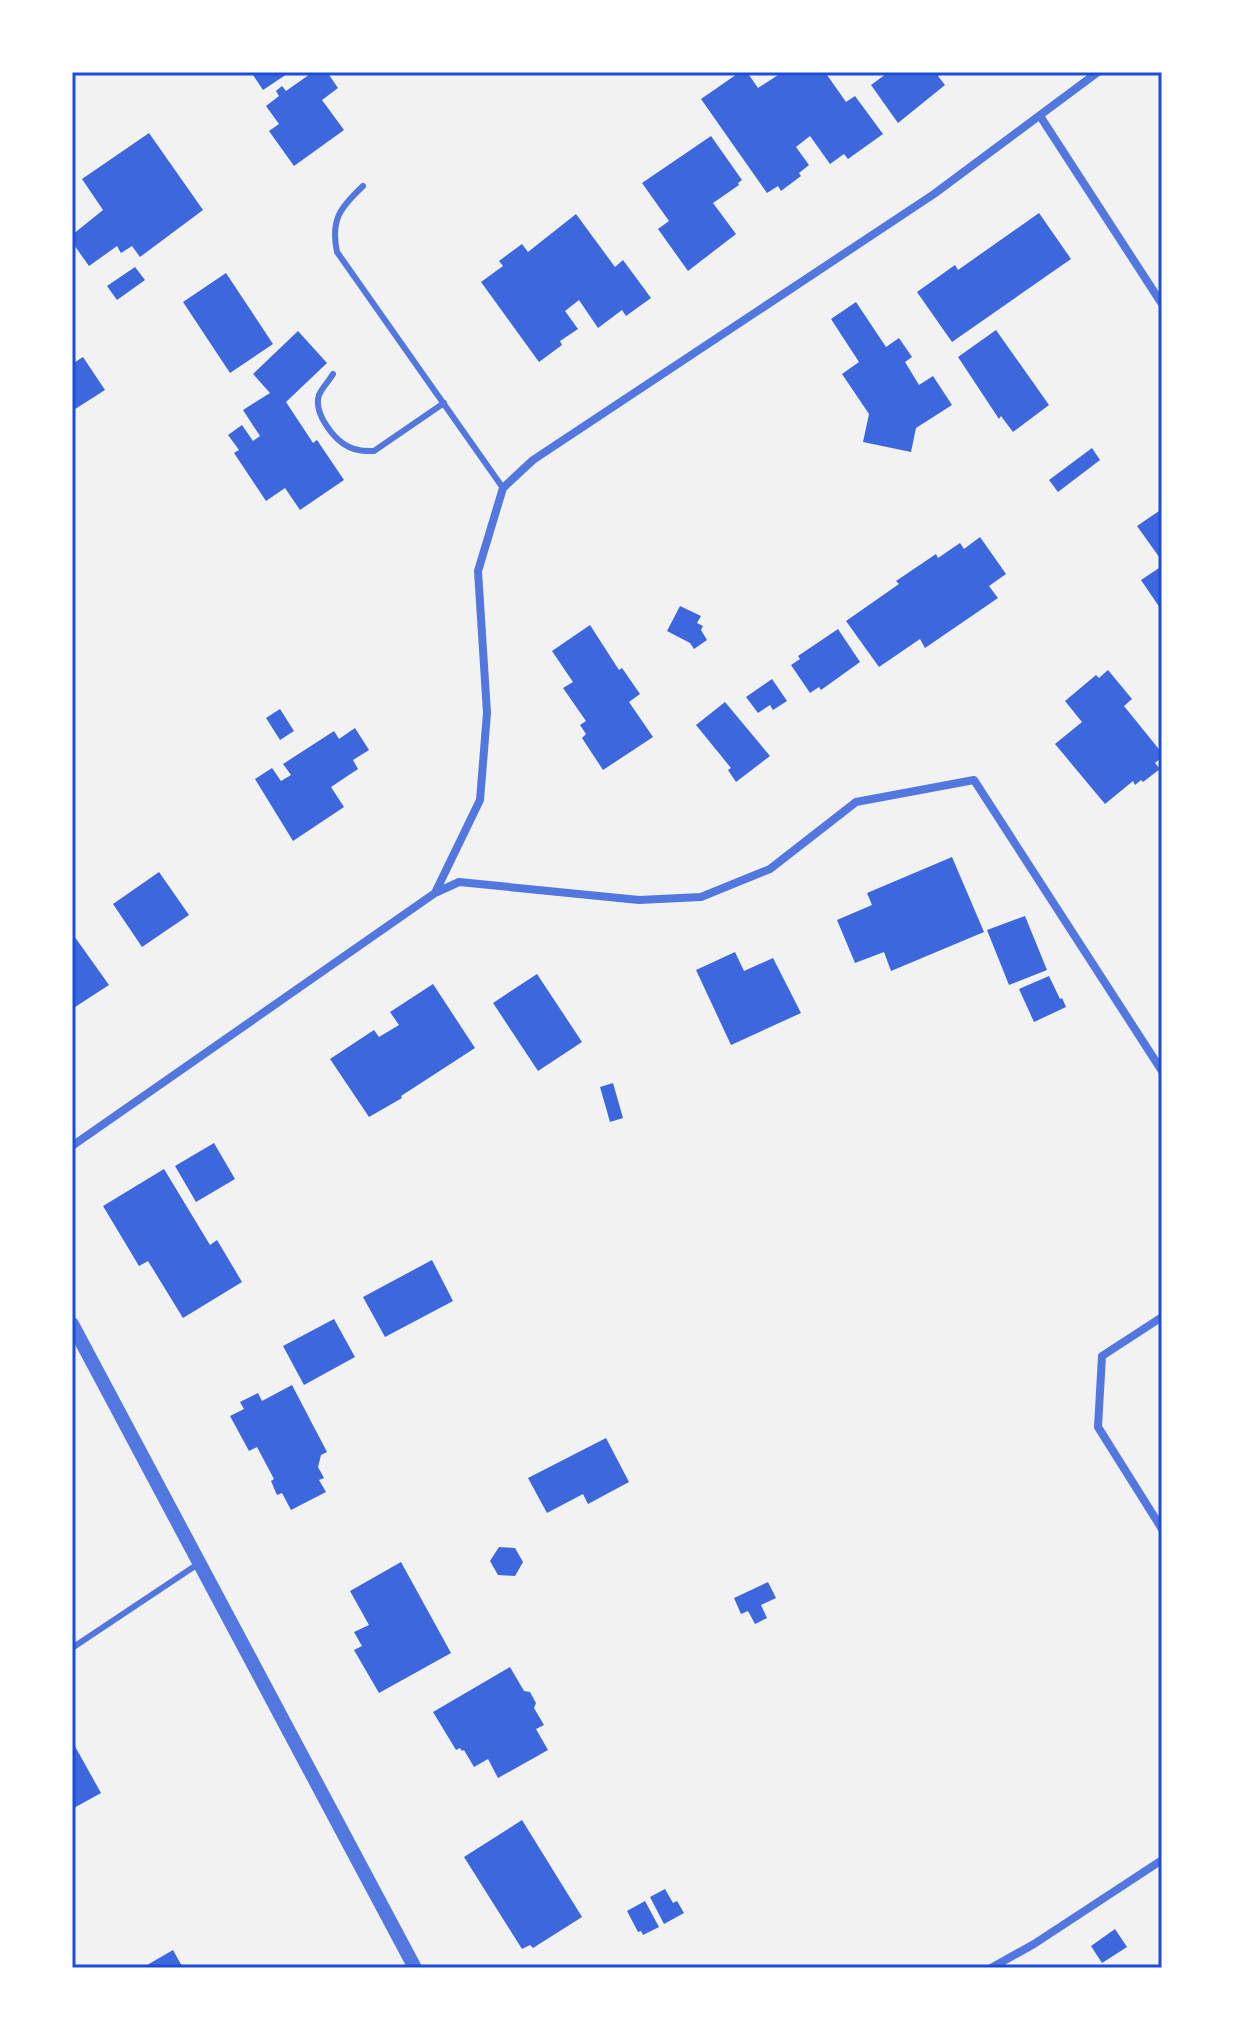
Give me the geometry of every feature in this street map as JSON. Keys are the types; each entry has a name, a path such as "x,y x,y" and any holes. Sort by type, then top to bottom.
{"street":[{"path":"435,893 480,800 487,713 478,571 503,488 533,460 934,194 1098,72"},
{"path":"1040,116 1162,304"},
{"path":"72,1146 435,893 459,882 639,900 701,897 770,869 856,802 974,780 1162,1071"},
{"path":"1162,1317 1102,1356 1098,1427 1162,1529"},
{"path":"72,1324 415,1968"},
{"path":"991,1968 1034,1944 1162,1860"}],"lane":[{"path":"363,186 339,209 334,238 337,252 503,488"},
{"path":"333,374 318,396 320,413 336,438 350,448 374,451 444,403"},
{"path":"72,1648 201,1562"}],"building":[{"path":"251,72 290,72 263,90"},
{"path":"313,72 327,72 338,88 322,100 344,130 294,166 269,131 279,124 266,106 279,96 276,91 282,86 286,91"},
{"path":"740,72 747,72 758,88 778,75 776,72 825,72 846,102 855,96 883,134 848,159 844,154 830,164 810,136 796,147 809,165 799,173 801,176 781,191 778,186 767,193 701,99"},
{"path":"885,72 943,72 938,76 945,85 898,123 871,85"},
{"path":"149,133 203,210 140,257 132,246 121,253 117,246 89,266 72,242 72,235 103,210 82,179"},
{"path":"711,136 742,180 713,203 736,234 688,271 658,229 669,221 642,183"},
{"path":"1039,213 1071,259 952,342 917,292 955,265 958,270"},
{"path":"576,214 615,267 623,260 651,298 626,316 622,310 598,328 579,300 565,311 578,329 560,341 562,345 539,362 481,282 503,266 499,261 522,244 528,252"},
{"path":"135,267 145,280 117,300 107,286"},
{"path":"226,273 273,344 230,373 183,302"},
{"path":"856,302 886,347 899,338 912,357 905,362 919,385 933,376 952,405 916,428 911,452 863,442 869,414 842,374 859,362 831,319"},
{"path":"996,330 1049,405 1013,432 1001,416 999,419 958,357"},
{"path":"298,331 327,363 286,402 313,443 317,440 344,480 300,510 285,488 266,501 234,453 239,450 228,435 242,425 253,441 260,436 243,410 270,393 253,374"},
{"path":"83,357 105,390 72,411 72,364"},
{"path":"1092,448 1100,460 1058,492 1049,480"},
{"path":"1162,509 1162,561 1137,526"},
{"path":"980,537 1006,574 989,586 998,598 925,648 920,639 879,667 846,621 936,554 938,558 960,543 964,549"},
{"path":"1162,566 1162,611 1141,580"},
{"path":"680,606 701,616 697,623 703,626 701,630 707,640 694,649 690,643 667,631"},
{"path":"590,625 619,670 622,668 640,694 629,702 653,737 603,770 582,738 586,734 580,725 586,721 563,688 573,682 552,651"},
{"path":"838,629 860,662 821,690 819,687 810,693 791,665 800,659 798,656"},
{"path":"1108,670 1132,699 1124,706 1162,757 1155,763 1160,769 1143,782 1141,780 1135,785 1133,781 1105,804 1055,744 1082,722 1065,701 1096,675 1099,678"},
{"path":"772,679 787,701 773,710 770,705 758,713 746,697"},
{"path":"725,702 770,756 736,782 728,770 731,768 696,725"},
{"path":"280,709 294,731 280,740 266,718"},
{"path":"355,728 369,750 353,760 358,769 331,787 344,807 293,841 255,779 272,768 281,781 291,775 283,764 334,731 339,739"},
{"path":"952,857 984,932 891,971 884,952 855,963 837,920 872,905 867,893"},
{"path":"159,872 189,915 142,947 113,904"},
{"path":"1025,916 1047,970 1009,985 987,930"},
{"path":"72,933 109,985 72,1009"},
{"path":"735,952 744,971 773,958 801,1013 731,1045 696,970"},
{"path":"537,974 582,1042 538,1071 493,1003"},
{"path":"1049,976 1066,1007 1034,1022 1019,989"},
{"path":"433,984 475,1048 369,1117 330,1059 374,1030 379,1037 399,1025 390,1012"},
{"path":"613,1083 623,1118 610,1122 600,1087"},
{"path":"214,1143 235,1179 196,1202 175,1166"},
{"path":"164,1169 210,1245 217,1240 242,1282 183,1318 148,1261 139,1266 103,1206"},
{"path":"432,1260 453,1301 385,1337 363,1297"},
{"path":"334,1319 355,1357 304,1385 283,1346"},
{"path":"292,1385 327,1452 321,1455 318,1467 324,1478 319,1480 326,1492 291,1510 282,1493 277,1495 271,1481 274,1479 257,1447 249,1451 230,1416 244,1409 240,1402 258,1393 262,1401"},
{"path":"606,1438 629,1482 588,1504 583,1494 547,1513 528,1478"},
{"path":"499,1547 515,1548 523,1562 515,1576 498,1575 490,1561"},
{"path":"401,1562 451,1653 379,1693 354,1650 362,1646 354,1632 369,1625 350,1591"},
{"path":"768,1582 776,1598 761,1605 767,1618 755,1624 748,1611 741,1614 734,1598"},
{"path":"510,1667 524,1691 530,1692 536,1703 534,1708 544,1725 536,1729 548,1750 498,1778 488,1759 474,1767 464,1750 456,1750 433,1712"},
{"path":"72,1741 101,1793 72,1809"},
{"path":"522,1820 582,1917 533,1948 530,1945 522,1949 464,1857"},
{"path":"665,1889 673,1903 677,1901 684,1913 664,1924 650,1897"},
{"path":"645,1901 659,1927 643,1935 641,1931 638,1932 627,1911"},
{"path":"1115,1929 1127,1947 1102,1963 1091,1946"},
{"path":"173,1950 183,1968 142,1968"}]}
